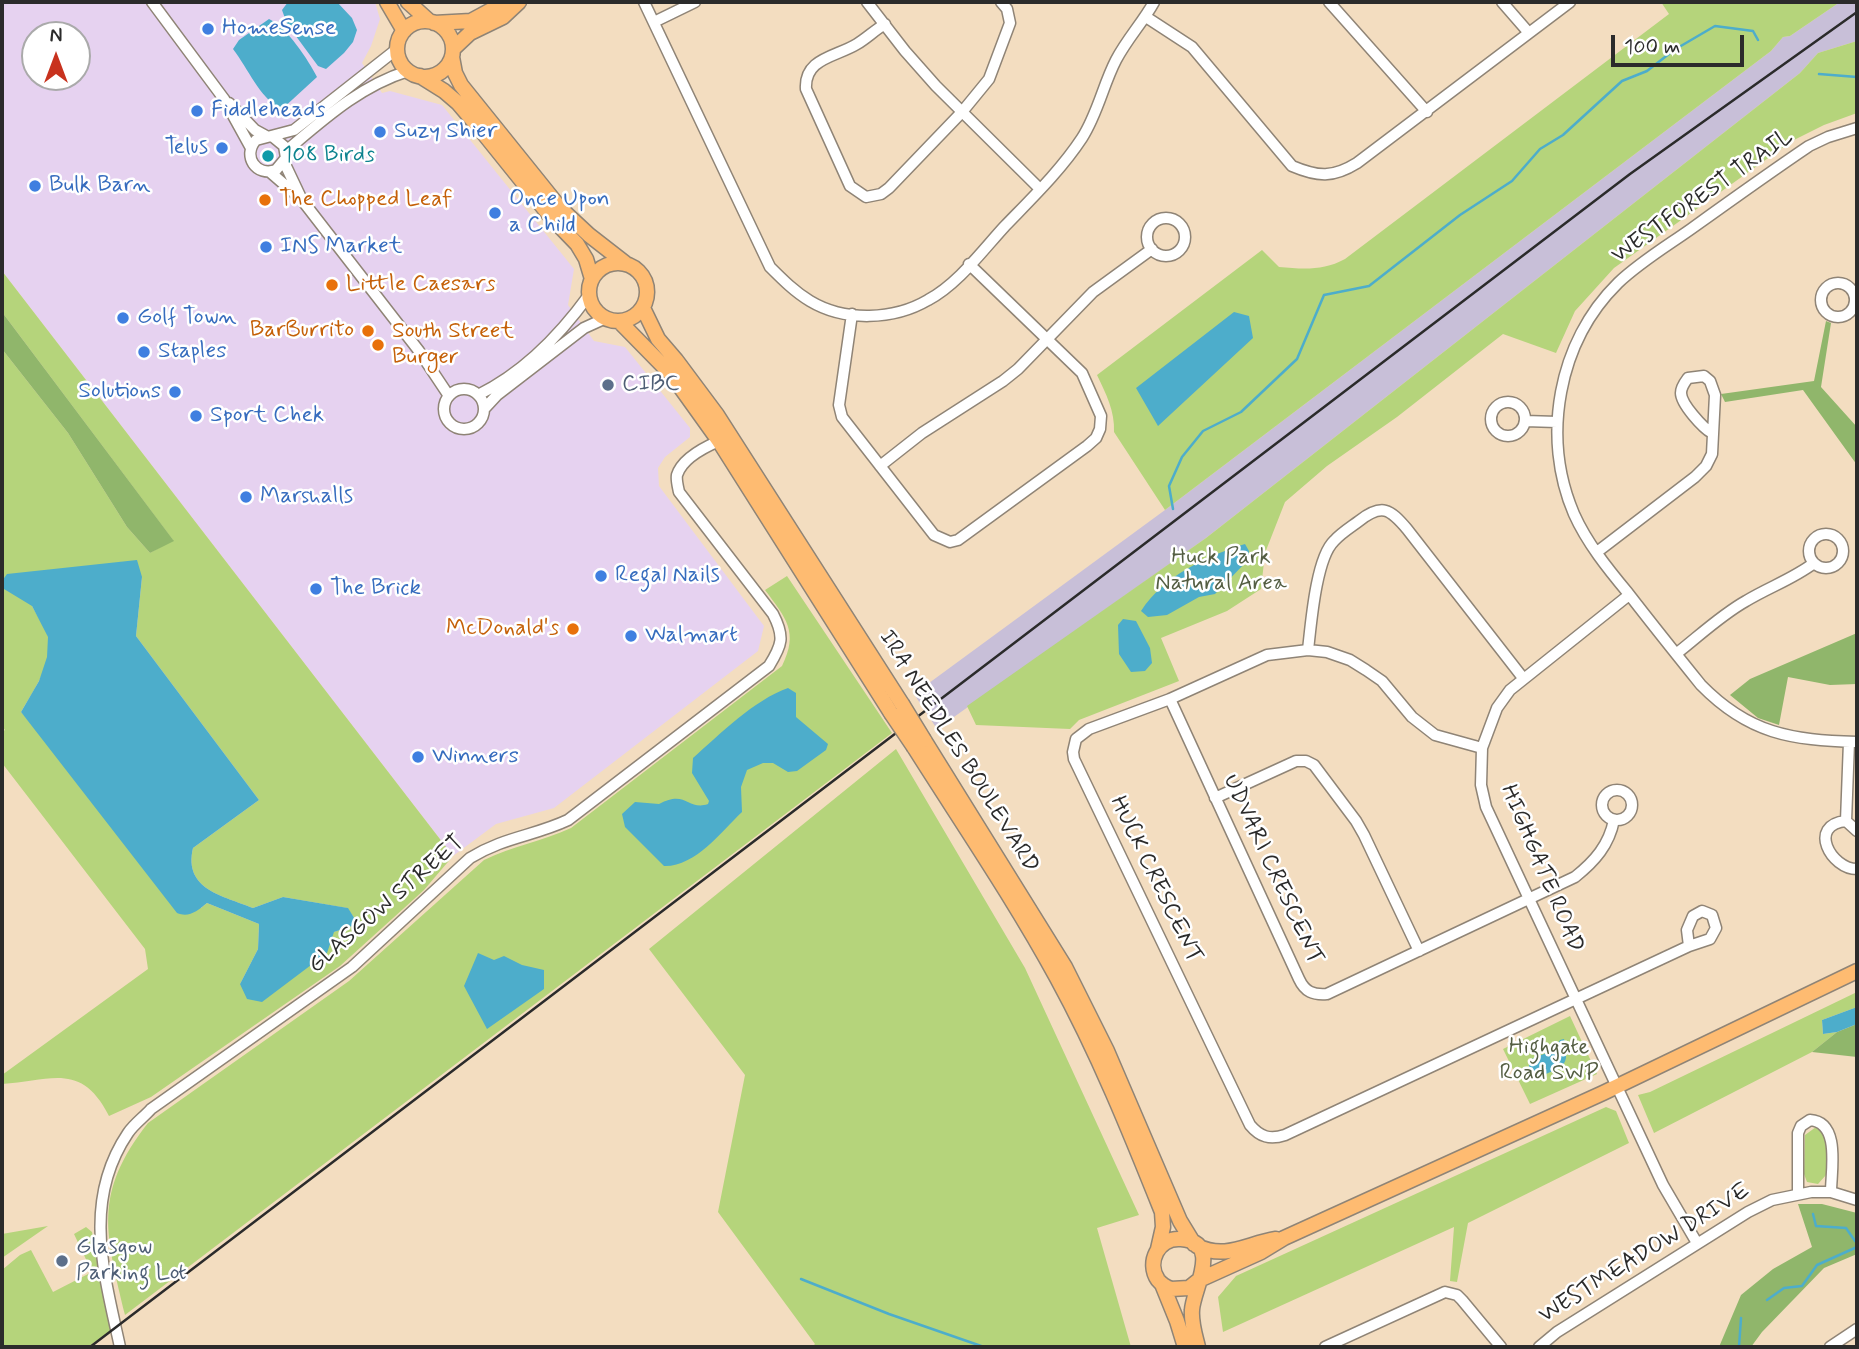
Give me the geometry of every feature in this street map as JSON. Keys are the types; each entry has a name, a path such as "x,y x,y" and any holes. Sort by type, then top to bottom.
{"main road":[{"path":"387,2 404,31"},
{"path":"408,2 432,22 448,33 455,73 461,85 560,208 589,235 634,267 646,281 647,299 643,308 628,320 613,320 595,309 589,295 592,279 586,260 576,244 476,124 444,91 402,65 397,49 404,31 411,25 432,22 471,21 506,2"},
{"path":"414,73 436,74 443,70 452,53 470,33 503,17 519,2"},
{"path":"592,279 605,265 625,263"},
{"name":"IRA NEEDLES BOULEVARD","path":"643,308 658,339 717,415 896,709"},
{"name":"IRA NEEDLES BOULEVARD","path":"613,320 671,374 719,440 1065,967 1107,1051 1180,1222 1195,1245"},
{"name":"IRA NEEDLES BOULEVARD","path":"919,743 1057,978 1094,1049 1162,1212 1163,1227 1157,1250"},
{"path":"1162,1284 1171,1289 1189,1288 1199,1280 1261,1252 1284,1238 1617,1086 1857,971"},
{"path":"1185,1347 1162,1284 1153,1269 1157,1250 1173,1239 1183,1239 1210,1252 1222,1253 1284,1238"},
{"path":"1195,1245 1204,1263 1192,1310 1198,1347"}],"street":[{"path":"152,2 224,99 251,148"},
{"path":"644,2 770,267 789,286 813,303 852,314 871,316 891,314 929,300 969,264 1040,189 1083,136 1097,110 1115,61 1146,18 1154,2"},
{"path":"654,22 695,2"},
{"path":"867,2 912,60 1040,189"},
{"path":"885,24 856,45 814,65 805,80 806,89 853,190 866,197 881,194 962,112 989,79 1008,30 1009,16 1001,2"},
{"path":"1329,2 1427,112"},
{"path":"1502,2 1529,33"},
{"path":"1146,18 1192,47 1292,166 1312,174 1344,171 1427,112 1570,2"},
{"path":"397,49 293,130 256,140 251,148 250,159 253,164 261,171 270,172 281,167 285,157 312,127 363,90 385,78 414,73"},
{"path":"224,99 256,130 282,143 302,200"},
{"name":"WESTFOREST TRAIL","path":"1853,742 1789,737 1754,724 1716,701 1629,595 1597,552 1574,514 1560,470 1557,422 1566,369 1574,348 1600,305 1619,283 1655,254 1809,146 1857,128"},
{"path":"270,172 302,200 435,374 454,393"},
{"path":"880,466 922,433 1003,381 1093,292 1152,249"},
{"path":"852,314 839,405 842,417 934,535 950,542 965,536 1087,446 1096,438 1101,416 1082,373 969,264"},
{"path":"478,395 542,350 575,315 589,295"},
{"path":"484,409 478,395 472,391 454,393 445,404 444,414 451,425 460,429 477,425 484,409 497,395 584,328 613,320"},
{"path":"1597,552 1706,466 1712,454 1715,399 1713,387 1704,376 1688,378 1683,384 1682,400 1701,425 1712,433"},
{"path":"1525,421 1557,422"},
{"name":"GLASGOW STREET","path":"120,1347 100,1253 100,1215 106,1180 129,1131 151,1109 352,967 470,858 489,846 517,836 548,830 576,816 769,666 781,646 780,627 679,492 676,477 681,466 704,447 719,440"},
{"path":"1308,650 1319,579 1328,549 1334,540 1368,514 1383,509 1391,512 1407,529 1523,678"},
{"path":"1676,654 1743,602 1797,576 1814,563"},
{"name":"HIGHGATE ROAD","path":"1629,595 1523,678 1497,708 1482,748 1481,785 1486,807 1575,1000 1663,1185 1697,1243"},
{"name":"HUCK CRESCENT","path":"1482,748 1435,735 1412,717 1382,681 1350,660 1327,652 1308,650 1267,655 1170,698 1083,732 1074,745 1074,759 1255,1131 1272,1138 1285,1135 1575,1000"},
{"name":"UDVARI CRESCENT","path":"1170,698 1299,979 1308,991 1314,994 1327,994 1560,885 1586,868 1604,847 1614,820"},
{"path":"1846,821 1853,742"},
{"path":"1215,797 1296,761 1306,761 1314,765 1364,835 1419,951"},
{"path":"1857,831 1846,821 1838,822 1829,828 1825,837 1826,846 1842,866 1857,869"},
{"path":"1575,1000 1689,946"},
{"path":"1798,1193 1798,1133 1805,1122 1810,1120 1823,1123 1832,1141 1831,1192"},
{"name":"WESTMEADOW DRIVE","path":"1539,1347 1557,1332 1697,1243 1772,1200 1798,1193 1831,1192 1857,1200"},
{"path":"1325,1347 1445,1292 1457,1295 1501,1347"},
{"path":"1830,1347 1857,1329"}],"shaded area":[{"path":"2,2 375,2 380,19 362,63 382,93 390,91 442,105 574,269 568,305 594,341 625,347 690,428 690,437 665,457 658,468 659,486 764,626 758,651 554,808 496,824 453,856 2,271"},
{"path":"1840,2 1857,2 1857,41 1818,53 1800,73 1206,538 937,729 914,694 1165,510 1771,51 1783,37 1790,36"}],"green space":[{"path":"1661,2 1840,2 1790,36 1783,37 1771,51 1165,510 1114,432 1107,396 1097,375 1262,250 1279,267 1305,269 1345,259 1669,14"},
{"name":"Huck Park Natural Area","path":"1857,41 1857,113 1792,141 1614,268 1575,311 1556,353 1503,334 1397,417 1327,466 1285,502 1265,553 1261,589 1227,611 1161,638 1179,681 1079,720 1070,729 976,725 967,706 1206,538 1800,73 1818,53"},
{"path":"2,271 453,856 424,890 340,966 151,1097 109,1116 87,1087 76,1081 50,1078 2,1084 2,1075 148,969 145,949 2,763 2,732 5,730 2,726 2,349 68,433 127,527 150,553 173,540 2,312","holes":["142,577 136,636 259,800 193,848 194,873 200,882 219,895 253,908 283,897 347,908 358,923 334,932 240,984 258,949 259,924 207,903 201,908 21,712 42,676 49,646 48,636 32,606"]},
{"path":"2,312 174,541 150,553 127,527 68,433 2,349"},
{"path":"1826,321 1831,323 1821,387 1857,427 1857,465 1803,390 1725,402 1721,394 1814,381"},
{"path":"787,576 892,733 125,1315 113,1261 108,1215 118,1172 130,1148 148,1123 349,981 484,860 571,828 782,666 790,634 784,617 765,590"},
{"path":"1857,633 1857,684 1830,685 1788,677 1779,725 1758,718 1730,695 1750,679"},
{"path":"896,749 1025,968 1139,1215 1097,1228 1131,1347 812,1347 815,1344 718,1212 745,1075 649,949"},
{"path":"1857,992 1857,1007 1822,1020 1823,1034 1837,1032 1812,1052 1654,1133 1638,1095 1650,1092"},
{"name":"Highgate Road SWP","path":"1570,1016 1597,1074 1530,1104 1503,1049"},
{"path":"1857,1024 1857,1057 1812,1052 1837,1032"},
{"path":"1606,1107 1616,1111 1629,1143 1468,1223 1457,1282 1450,1281 1454,1227 1223,1332 1218,1297 1236,1276"},
{"path":"1816,1127 1827,1137 1826,1175 1818,1184 1807,1182 1804,1174 1805,1135"},
{"path":"1798,1204 1822,1204 1857,1213 1857,1254 1824,1268 1762,1332 1751,1347 1719,1347 1741,1295 1773,1269 1812,1247"},
{"path":"48,1226 2,1258 2,1234"},
{"path":"86,1227 92,1232 111,1330 88,1347 2,1347 2,1270 20,1255 31,1250 53,1292 92,1272 74,1234"}],"water":[{"path":"288,2 337,2 352,18 357,30 353,42 326,69 318,66 287,24 282,10"},
{"path":"269,19 290,36 317,77 281,110 260,90 233,49 239,40"},
{"path":"1234,312 1249,316 1253,338 1158,426 1136,388"},
{"path":"1245,544 1249,551 1248,560 1215,594 1199,597 1167,615 1148,617 1141,611 1161,587 1187,569"},
{"path":"137,560 142,577 136,636 259,800 193,848 194,873 208,889 253,908 283,897 348,908 358,924 334,932 327,953 262,1002 247,999 240,984 258,949 259,924 207,903 189,914 177,913 21,712 39,681 47,657 48,637 32,606 4,589 2,581 7,574"},
{"path":"1123,619 1136,621 1150,648 1152,663 1145,671 1131,672 1119,654 1118,625"},
{"path":"788,688 796,693 796,717 828,744 826,750 797,771 788,772 773,763 763,763 747,770 741,787 742,812 697,855 675,865 664,866 625,827 622,814 635,802 659,804 681,799 696,805 708,804 709,801 692,773 693,758 750,709"},
{"path":"478,953 494,960 504,956 522,965 544,970 544,989 487,1029 464,986"},
{"path":"1857,1007 1857,1024 1823,1034 1822,1020"},
{"path":"1564,1039 1566,1055 1560,1067 1540,1077 1529,1068 1529,1060 1554,1050 1560,1040"}],"waterway":[{"path":"1173,509 1169,486 1182,457 1203,431 1241,412 1297,359 1324,295 1369,286 1460,215 1512,181 1540,149 1563,135 1622,81 1647,71 1674,50 1715,26 1753,31 1758,40"},
{"path":"1819,74 1857,77"},
{"path":"1813,1214 1816,1226 1846,1228 1857,1241"},
{"path":"1767,1300 1784,1288 1802,1286 1817,1265 1857,1247"},
{"path":"801,1279 889,1314 984,1347"},
{"path":"1739,1347 1741,1318"}],"railway":[{"path":"90,1347 1630,174 1857,12"}],"place":[{"name":"HomeSense","path":"208,29"},
{"name":"Fiddleheads","path":"197,111"},
{"name":"Suzy Shier","path":"380,132"},
{"name":"Telus","path":"222,148"},
{"name":"108 Birds","path":"268,156"},
{"name":"Bulk Barn","path":"35,186"},
{"name":"The Chopped Leaf","path":"265,200"},
{"name":"Once Upon a Child","path":"495,213"},
{"name":"INS Market","path":"266,247"},
{"name":"Little Caesars","path":"332,285"},
{"name":"Golf Town","path":"123,318"},
{"name":"BarBurrito","path":"368,331"},
{"name":"South Street Burger","path":"378,345"},
{"name":"Staples","path":"144,352"},
{"name":"CIBC","path":"608,385"},
{"name":"Solutions","path":"175,392"},
{"name":"Sport Chek","path":"196,416"},
{"name":"Marshalls","path":"246,497"},
{"name":"Regal Nails","path":"601,576"},
{"name":"The Brick","path":"316,589"},
{"name":"McDonald's","path":"573,629"},
{"name":"Walmart","path":"631,636"},
{"name":"Winners","path":"418,757"},
{"name":"Glasgow Parking Lot","path":"62,1261"}]}
